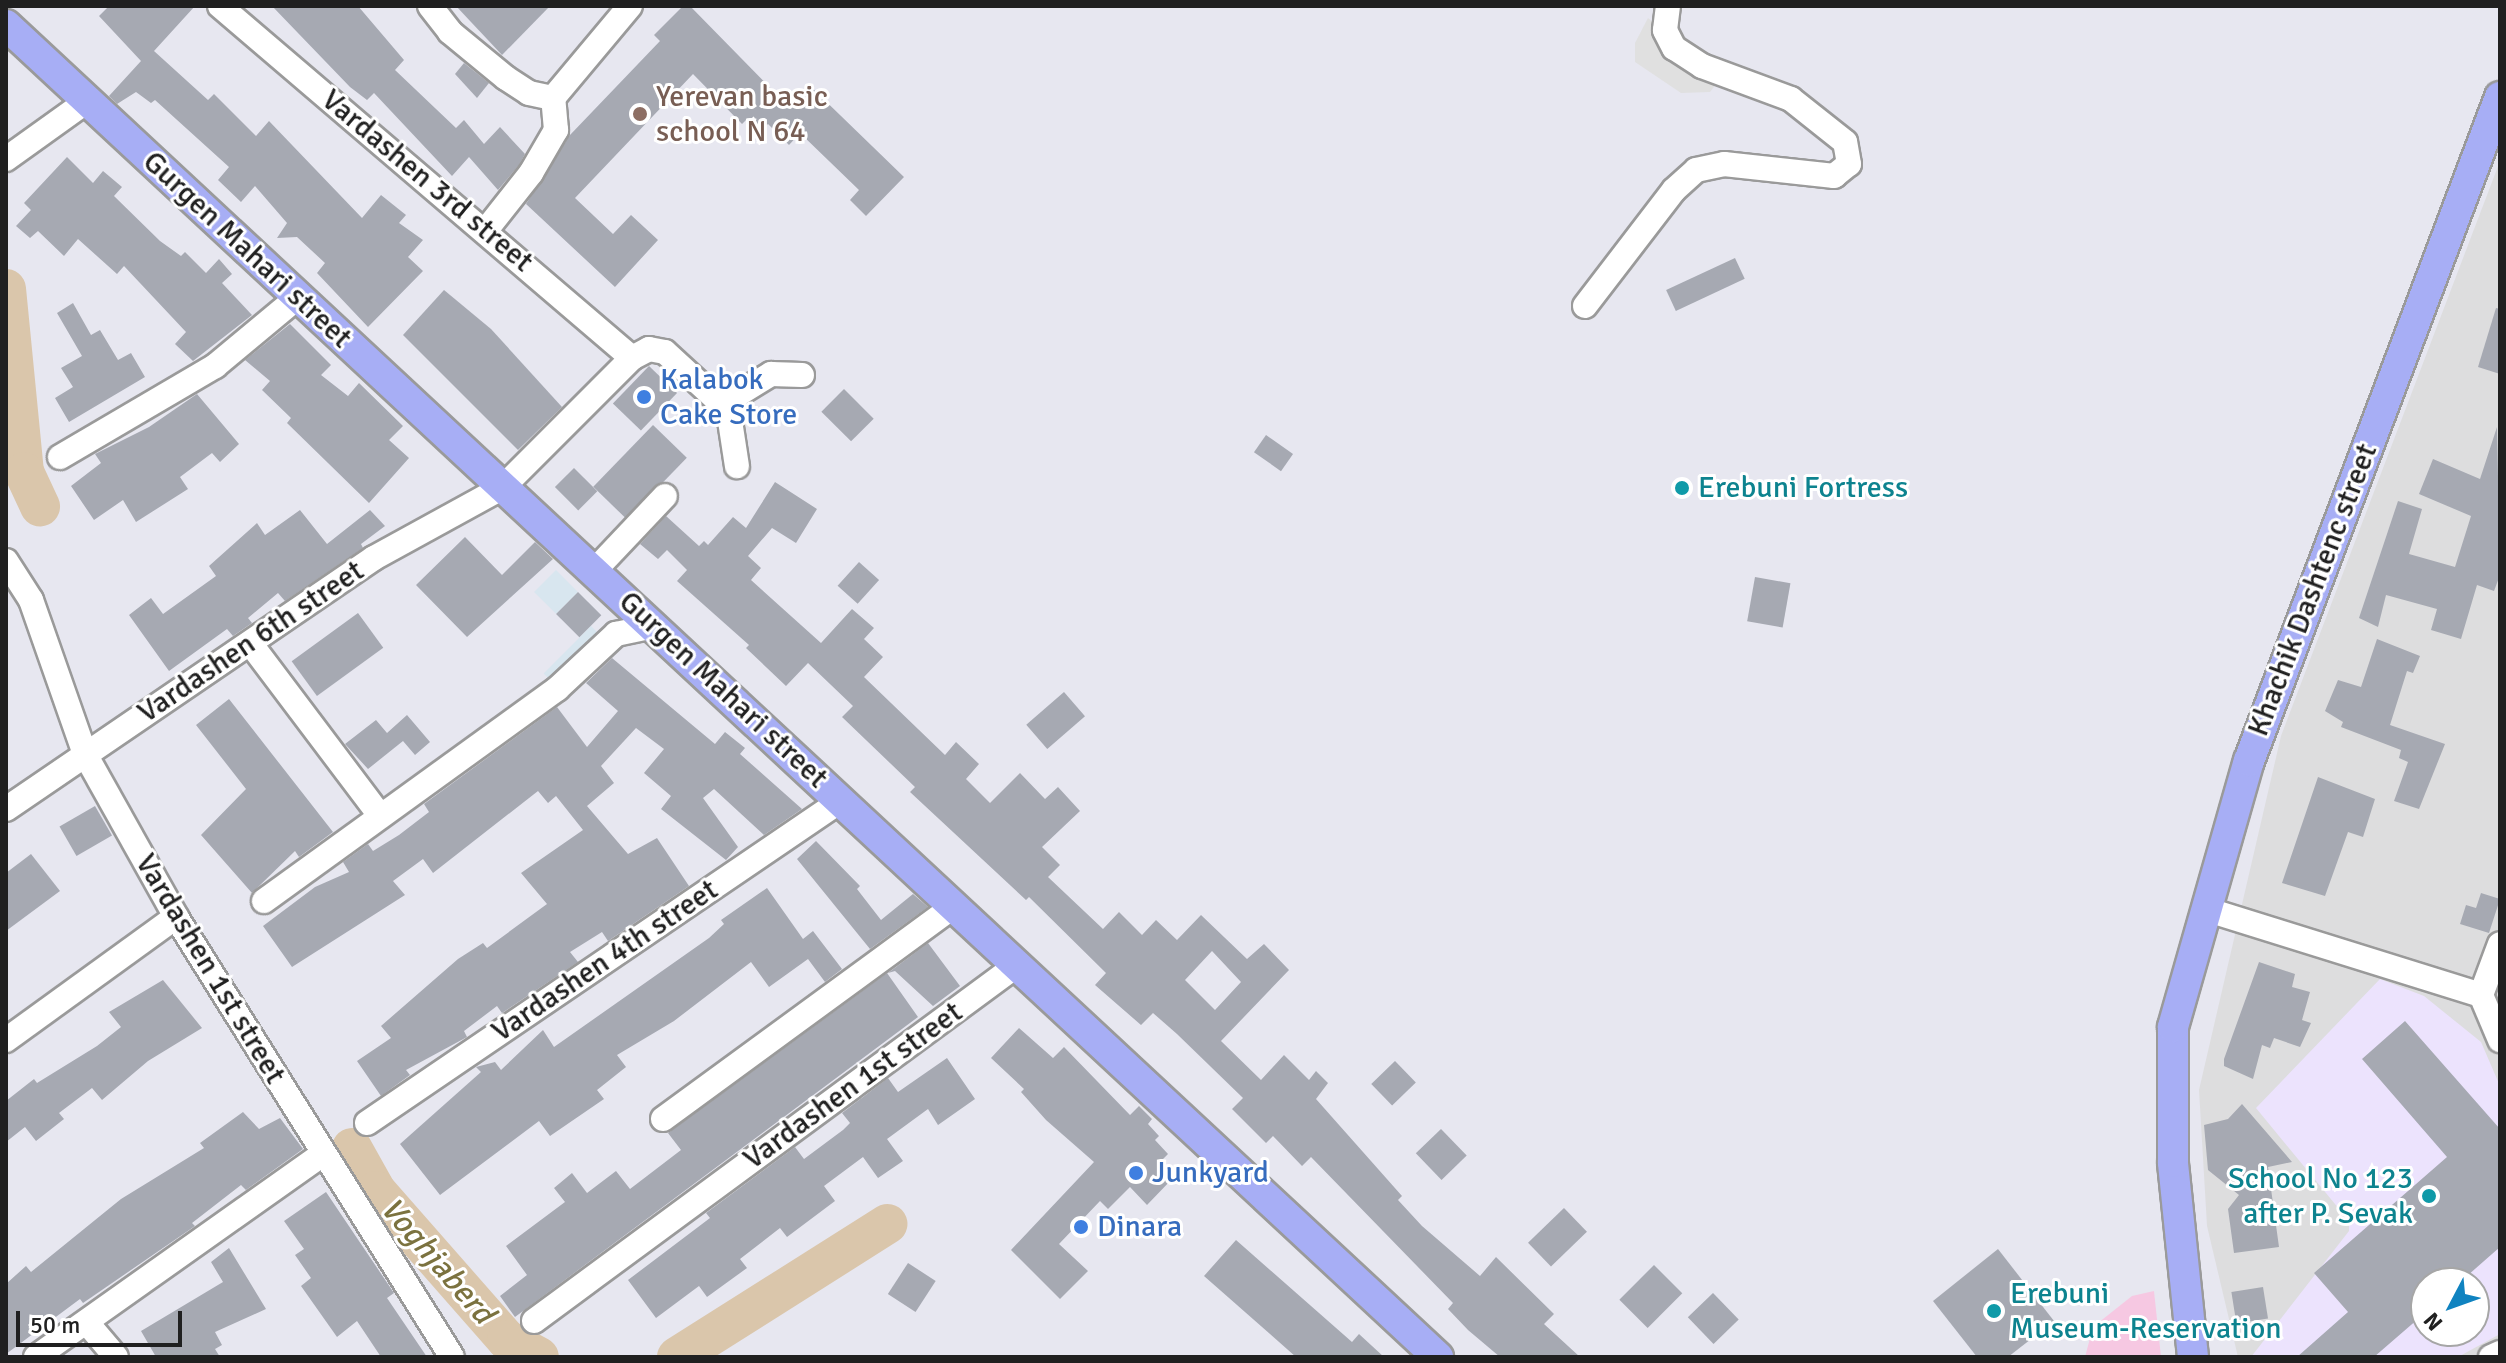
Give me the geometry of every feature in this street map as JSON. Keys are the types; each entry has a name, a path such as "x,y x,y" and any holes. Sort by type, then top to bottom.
{"main road":[{"name":"Gurgen Mahari street","path":"6,25 1438,1357"},
{"name":"Khachik Dashtenc street","path":"2193,1357 2173,1162 2173,1027 2249,761 2500,97"},
{"name":"Khachik Dashtenc street","path":"2173,1094 2209,1357"}],"street":[{"name":"Vardashen 3rd street","path":"220,6 486,230 632,358"},
{"path":"430,6 450,32 506,78 529,93 553,98"},
{"path":"486,230 531,173 556,130 553,98 630,6"},
{"path":"1585,306 1674,190 1696,170 1724,164 1834,176 1849,164 1845,142 1791,99 1702,66 1674,48 1665,30 1668,6"},
{"path":"6,159 87,101"},
{"path":"60,457 215,366 298,297"},
{"path":"632,358 649,349 665,352 715,398 727,401 771,374 802,375"},
{"name":"Vardashen 6th street","path":"6,809 374,558 503,487 632,358"},
{"path":"727,401 737,466"},
{"path":"594,571 665,496"},
{"name":"Vardashen 1st street","path":"6,561 31,600 85,754 176,917 452,1357"},
{"path":"264,901 378,813 557,689 616,634 654,626"},
{"path":"250,643 378,813"},
{"name":"Vardashen 4th street","path":"367,1123 842,800"},
{"path":"663,1119 954,906"},
{"path":"2205,909 2481,995"},
{"path":"6,1040 176,917"},
{"path":"2500,944 2481,995 2500,1040"},
{"name":"Vardashen 1st street","path":"534,1321 1017,965"},
{"path":"36,1357 88,1324 323,1154"},
{"path":"88,1324 116,1357"},
{"path":"2491,1357 2500,1353"}],"shaded area":[{"path":"1648,18 1720,79 1710,92 1681,93 1635,62 1635,43"},
{"path":"2500,161 2500,1357 2238,1357 2207,1226 2199,1090 2281,736"},
{"path":"556,570 578,592 556,614 534,592"},
{"path":"591,626 599,634 551,681 544,673"},
{"path":"2380,979 2424,996 2481,1042 2500,1086 2500,1334 2490,1339 2490,1267 2410,1267 2410,1347 2476,1347 2458,1357 2251,1357 2349,1231 2349,1221 2256,1108"},
{"path":"2154,1291 2161,1357 2085,1357 2093,1327 2132,1296"}],"building":[{"path":"109,6 195,6 154,51 208,100 214,94 256,136 269,121 362,218 381,195 406,215 399,223 423,240 408,257 423,271 368,327 317,273 325,263 297,237 277,238 287,223 255,186 241,202 218,180 229,167 155,100 151,103 136,92 117,104 109,96 141,61 99,16"},
{"path":"272,6 358,6 404,60 395,70 456,128 464,120 484,144 500,127 525,154 519,165 498,190 469,157 452,176 374,93 367,100 350,87"},
{"path":"456,6 550,6 502,55"},
{"path":"683,6 690,6 788,106 809,85 904,177 866,216 850,200 859,190 800,133 789,145 768,124 760,131 748,118 742,124 693,74 575,198 613,234 631,215 658,240 615,287 526,204 570,135 660,41 654,35"},
{"path":"464,63 489,83 477,98 455,74"},
{"path":"67,157 93,183 103,171 122,187 114,196 160,241 181,256 185,252 206,273 219,259 232,274 222,283 252,315 193,361 175,344 186,332 124,266 117,274 78,239 64,256 38,231 30,238 16,226 31,210 24,203"},
{"path":"1735,258 1745,279 1676,311 1666,290"},
{"path":"444,290 491,329 562,407 518,450 403,335"},
{"path":"73,303 91,335 100,330 118,360 131,353 145,377 69,422 55,398 73,387 61,368 82,356 57,313"},
{"path":"2496,308 2500,309 2500,374 2478,367"},
{"path":"290,324 331,365 321,375 348,396 359,383 403,426 389,440 409,458 369,503 287,423 291,418 262,390 270,381 245,360"},
{"name":"Kalabok Cake Store","path":"649,366 677,393 641,430 613,403"},
{"path":"844,389 874,419 851,441 821,412"},
{"path":"197,394 239,444 220,462 212,453 180,477 188,489 136,522 123,500 94,520 71,486 101,463 95,454 149,427"},
{"path":"653,425 687,458 627,520 593,487"},
{"path":"2497,427 2500,575 2494,591 2477,585 2461,639 2431,630 2437,609 2386,595 2378,627 2359,618 2398,501 2422,509 2409,554 2455,567 2471,516 2419,494 2433,459 2480,479"},
{"path":"1266,435 1293,454 1281,471 1254,452"},
{"path":"574,468 597,491 578,510 555,487"},
{"path":"775,482 817,509 796,543 772,528 748,556 761,568 751,580 821,643 852,609 874,628 864,639 883,657 864,677 945,755 956,742 979,764 966,779 990,803 1020,773 1045,799 1058,787 1080,811 1042,847 1060,865 1048,877 1103,929 1119,912 1142,935 1156,920 1177,940 1201,915 1247,959 1264,944 1289,970 1221,1041 1261,1080 1284,1055 1309,1080 1316,1071 1328,1083 1316,1099 1402,1196 1398,1200 1422,1226 1480,1276 1496,1257 1554,1314 1544,1324 1580,1357 1500,1357 1468,1330 1448,1309 1453,1303 1311,1157 1302,1166 1273,1136 1266,1143 1232,1109 1243,1098 1177,1034 1153,1013 1141,1025 1095,985 1106,973 1029,897 1026,900 910,792 915,787 842,717 853,706 808,663 786,686 746,648 749,645 677,581 687,570 667,550 658,559 640,544 666,516 699,546 704,541 708,545 733,517 746,528","holes":["1212,951 1241,982 1215,1010 1185,980"]},
{"path":"300,510 327,544 370,510 385,526 361,544 363,548 285,601 278,593 248,618 252,623 233,636 227,629 169,671 129,615 151,598 163,614 216,576 209,566 257,523 265,535"},
{"path":"465,537 502,575 535,542 553,559 467,637 416,585"},
{"path":"859,562 879,580 858,604 838,586"},
{"path":"1755,577 1790,583 1783,628 1747,621"},
{"path":"578,592 601,615 579,637 556,614"},
{"path":"358,613 383,648 317,696 292,661"},
{"path":"2377,639 2420,656 2413,673 2407,671 2390,725 2445,744 2419,809 2394,801 2408,762 2399,758 2401,750 2341,727 2343,722 2325,711 2338,680 2361,687"},
{"path":"612,658 715,744 725,732 745,748 740,754 802,809 764,835 714,789 703,798 738,847 726,860 661,809 671,796 644,773 664,749 636,728 601,766 614,783 587,806 628,854 657,838 689,886 608,941 602,932 570,952 578,962 502,1013 497,1006 464,1031 467,1037 406,1070 410,1075 381,1096 357,1061 391,1038 381,1026 458,959 483,943 487,948 547,904 521,873 583,830 556,796 548,803 538,791 433,873 423,859 393,881 405,895 292,967 263,926 315,887 349,872 343,862 368,844 373,851 399,835 429,812 424,804 557,707 587,747 618,711 586,683"},
{"path":"1064,692 1085,716 1047,749 1026,725"},
{"path":"229,699 333,832 299,857 295,851 252,893 201,835 246,789 196,725"},
{"path":"407,715 430,742 415,755 403,741 368,769 345,744 376,720 387,733"},
{"path":"2318,777 2375,799 2363,837 2348,832 2325,896 2282,883"},
{"path":"95,806 112,835 76,856 59,826"},
{"path":"816,841 860,886 857,889 881,920 913,894 928,907 870,949 797,859"},
{"path":"31,854 60,891 6,931 6,873"},
{"path":"767,888 803,939 813,931 842,969 825,982 808,959 769,987 751,962 674,1021 617,1055 626,1067 597,1090 604,1099 550,1136 539,1121 440,1195 400,1144 481,1072 476,1067 495,1062 501,1070 543,1030 554,1047 709,938 724,924 721,920"},
{"path":"2481,893 2500,899 2489,933 2460,924 2466,905 2476,908"},
{"path":"928,943 960,986 933,1006 895,971 888,973"},
{"path":"2259,962 2295,974 2292,987 2310,992 2302,1020 2311,1023 2300,1047 2274,1038 2270,1048 2262,1045 2253,1079 2224,1066 2224,1059"},
{"path":"887,973 918,1017 515,1317 500,1296 527,1275 506,1246 565,1202 554,1188 572,1173 587,1193 616,1171 630,1189 681,1150 668,1133"},
{"path":"163,980 202,1028 148,1061 102,1100 92,1088 59,1113 64,1119 36,1141 25,1127 6,1142 6,1101 34,1079 37,1083 97,1046 121,1027 109,1012"},
{"name":"School No 123 after P. Sevak","path":"2405,1021 2500,1129 2500,1247 2477,1267 2410,1267 2410,1326 2374,1357 2297,1357 2348,1312 2314,1273 2447,1157 2362,1059"},
{"path":"1019,1028 1053,1058 1064,1047 1130,1115 1139,1106 1152,1119 1148,1124 1159,1136 1155,1140 1168,1154 1158,1164 1173,1178 1147,1205 1130,1187 1108,1209 1100,1201 1059,1244 1088,1271 1060,1299 1011,1250 1094,1162 1046,1120 1021,1092 1024,1089 991,1058"},
{"path":"947,1058 975,1099 938,1125 928,1109 887,1139 903,1161 878,1178 863,1157 824,1186 835,1201 787,1237 780,1228 740,1259 747,1268 707,1297 699,1286 656,1318 628,1280 710,1218 706,1213 795,1147 804,1159 843,1130 850,1123 842,1113 888,1078 898,1092"},
{"path":"1395,1061 1416,1083 1392,1106 1371,1084"},
{"path":"2242,1104 2292,1162 2268,1167 2279,1247 2234,1253 2228,1209 2239,1195 2208,1170 2204,1125 2228,1119"},
{"path":"243,1112 259,1129 280,1118 303,1149 246,1190 241,1185 192,1223 195,1226 83,1303 80,1299 6,1354 6,1284 26,1266 31,1272 121,1199 204,1148 200,1143"},
{"path":"1441,1129 1467,1156 1442,1180 1416,1153"},
{"path":"326,1192 394,1293 387,1298 427,1357 381,1357 357,1321 337,1337 301,1286 311,1278 295,1255 304,1249 284,1221"},
{"path":"1564,1208 1587,1232 1551,1266 1528,1243"},
{"path":"1236,1240 1352,1342 1359,1334 1384,1357 1296,1357 1204,1276"},
{"path":"229,1248 266,1309 215,1332 222,1345 215,1349 220,1357 156,1357 141,1331 223,1282 211,1262"},
{"name":"Erebuni Museum-Reservation","path":"1998,1249 2054,1321 2008,1357 1977,1357 1933,1301"},
{"path":"908,1263 936,1281 916,1312 888,1294"},
{"path":"1654,1265 1682,1293 1648,1328 1619,1300"},
{"path":"2263,1287 2268,1319 2236,1324 2231,1292"},
{"path":"1713,1293 1739,1320 1714,1344 1688,1317"}],"waterway":[{"name":"Voghjaberd","path":"6,289 24,472 40,506"},
{"name":"Voghjaberd","path":"352,1148 376,1191 507,1340 539,1357"},
{"name":"Voghjaberd","path":"677,1357 887,1224"}],"place":[{"name":"Yerevan basic school N 64","path":"640,114"},
{"name":"Kalabok Cake Store","path":"644,397"},
{"name":"Erebuni Fortress","path":"1682,488"},
{"name":"Junkyard","path":"1136,1173"},
{"name":"School No 123 after P. Sevak","path":"2429,1196"},
{"name":"Dinara","path":"1081,1227"},
{"name":"Erebuni Museum-Reservation","path":"1994,1311"}]}
